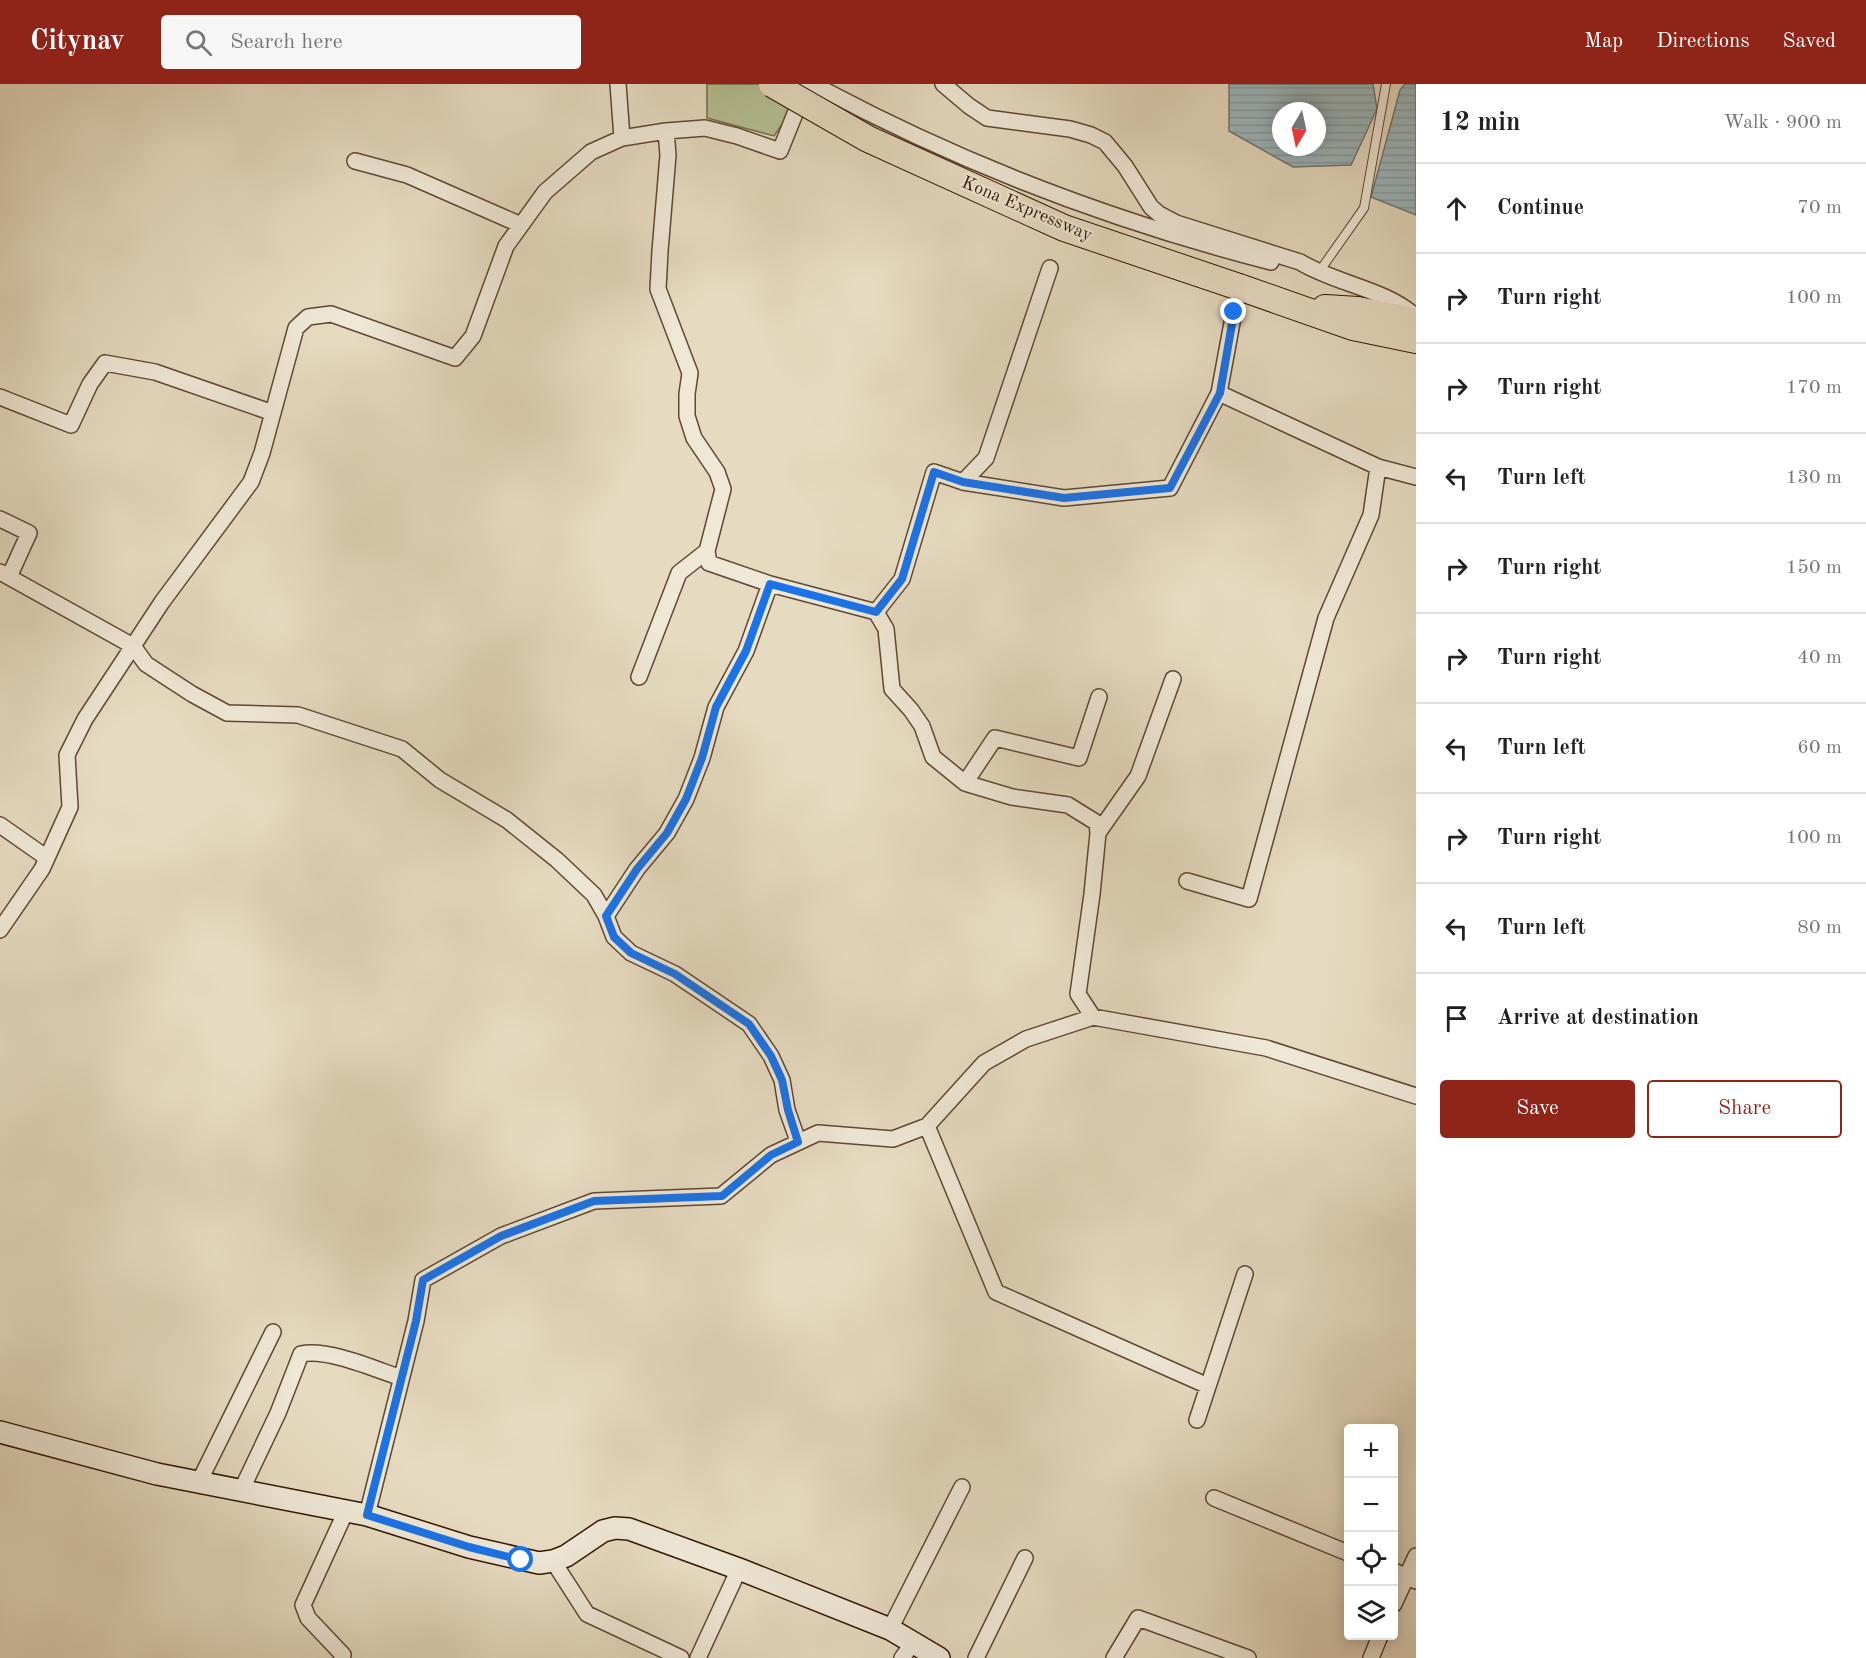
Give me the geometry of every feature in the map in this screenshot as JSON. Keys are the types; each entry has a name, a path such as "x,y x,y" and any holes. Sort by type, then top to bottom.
{"highway":[{"name":"Kona Expressway","path":"772,84 868,139 1064,228 1353,327 1416,340"},
{"name":"Kona Expressway","path":"1294,306 1358,310 1416,322"}],"main road":[{"path":"0,1432 157,1474 367,1515 469,1547 539,1563 566,1556 603,1531 615,1528 629,1529 739,1569 890,1629 908,1650 939,1658"}],"street":[{"path":"618,84 622,138"},
{"path":"0,930 42,868 70,807 67,755 85,719 162,602 251,482 262,453 296,328 308,317 331,314 455,358 473,336 506,246 545,192 591,152 622,138 705,128 780,151 807,84"},
{"path":"813,84 921,140 1072,200 1149,227 1232,252 1318,273 1384,297 1407,309 1416,317"},
{"path":"943,84 987,118 1070,129 1105,142 1125,166 1151,207 1159,214 1176,223 1300,262 1318,273"},
{"path":"666,131 668,154 658,289 690,373 687,416 694,438 717,472 723,489 707,551 709,563 770,584 876,612 886,629 891,689 911,710 922,726 933,757 965,783 1012,797 1068,805 1097,823 1098,833 1078,994 1093,1017"},
{"path":"355,161 407,175 521,225"},
{"path":"963,482 986,459 1050,268"},
{"path":"876,612 902,579 934,472 963,482 1064,498 1170,488 1220,393 1234,312"},
{"path":"0,397 71,425 90,384 105,363 155,372 273,413"},
{"path":"1220,393 1378,467 1416,477"},
{"path":"1187,881 1249,899 1326,618 1371,515 1378,467"},
{"path":"0,519 29,533 4,574 133,646 146,664 192,694 227,713 298,715 402,749 440,780 507,820 557,860 594,895 606,916 614,937 631,953 675,974 749,1024 771,1056 782,1080 798,1142"},
{"path":"639,677 679,573 707,551"},
{"path":"606,916 637,869 667,833 686,799 702,758 716,707 746,651 770,584"},
{"path":"1098,833 1138,776 1173,679"},
{"path":"965,783 995,738 1079,758 1099,697"},
{"path":"0,825 47,858"},
{"path":"367,1515 416,1321 423,1280 501,1236 594,1201 722,1196 771,1155 818,1133 893,1139 927,1126 984,1063 1026,1039 1093,1017 1266,1048 1416,1096"},
{"path":"927,1126 996,1292 1208,1386"},
{"path":"1197,1420 1245,1274"},
{"path":"199,1482 273,1332"},
{"path":"241,1491 278,1413 301,1354 313,1351 401,1378"},
{"path":"890,1629 962,1487"},
{"path":"1214,1498 1344,1551"},
{"path":"342,1658 343,1655 308,1618 303,1605 346,1511"},
{"path":"1398,1594 1416,1556"},
{"path":"976,1658 1025,1558"},
{"path":"553,1561 587,1614 681,1658"},
{"path":"698,1658 739,1569"},
{"path":"1114,1658 1138,1618 1248,1658"},
{"path":"1371,1658 1378,1640"}],"lane":[{"path":"1318,273 1364,208 1386,84"}],"green space":[{"path":"707,84 765,84 793,101 785,120 774,136 707,118"}],"water":[{"path":"1229,84 1373,84 1377,109 1351,165 1293,167 1273,156 1326,156 1326,102 1272,102 1272,155 1229,131"},
{"path":"1405,84 1416,84 1416,215 1371,197 1400,90"}],"route":[{"path":"521,1560 469,1547 367,1515 416,1321 423,1280 501,1236 594,1201 722,1196 771,1155 798,1142 782,1080 771,1056 749,1024 675,974 631,953 614,937 606,916 637,869 667,833 686,799 702,758 716,707 746,651 770,584 876,612 902,579 934,472 963,482 1064,498 1170,488 1220,393 1234,312"}]}
